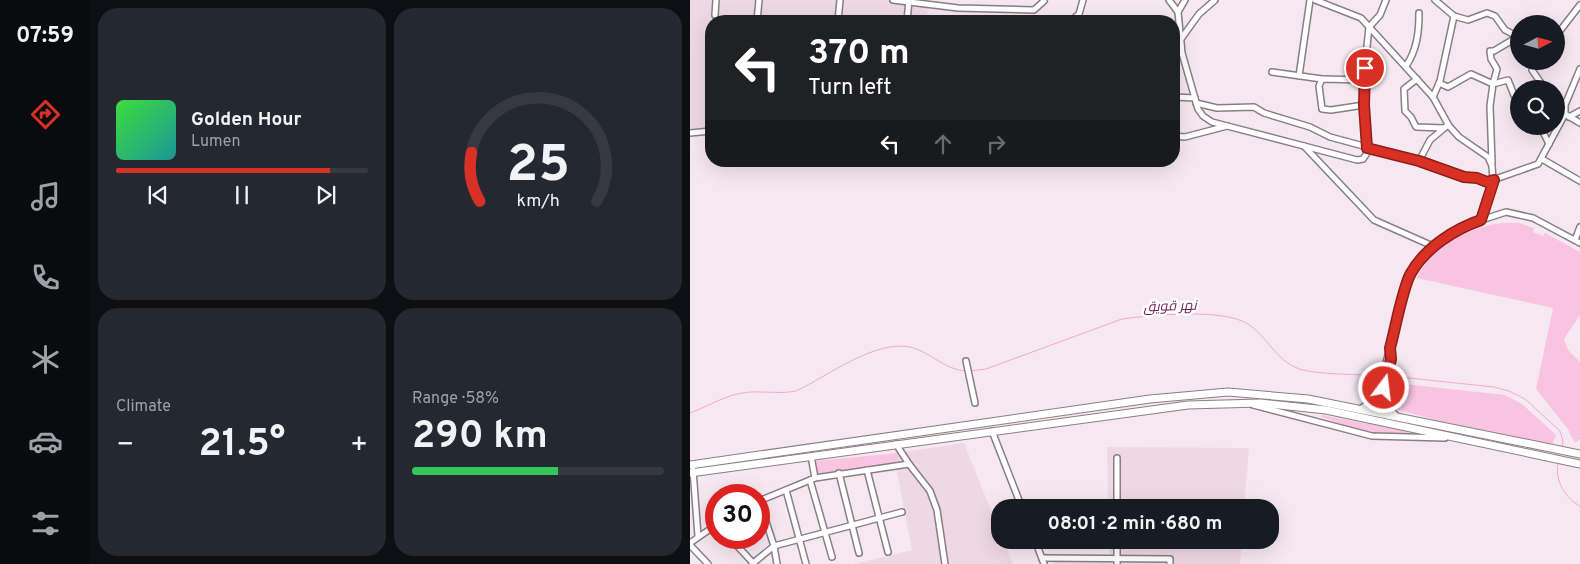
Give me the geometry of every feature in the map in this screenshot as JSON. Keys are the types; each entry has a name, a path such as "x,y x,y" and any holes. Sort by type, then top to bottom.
{"main road":[{"path":"691,465 1191,394 1228,392 1266,394 1360,409 1580,454"},
{"path":"692,473 1188,405 1248,404 1326,410 1580,464"},
{"path":"833,444 834,453"}],"street":[{"path":"715,15 716,0"},
{"path":"758,15 759,0"},
{"path":"839,15 840,0"},
{"path":"893,0 958,8 1034,10 1044,1"},
{"path":"1078,15 1083,0"},
{"path":"1169,0 1178,15"},
{"path":"1178,12 1185,0"},
{"path":"1215,0 1199,14 1180,39 1182,54 1196,101 1203,116 1227,126 1357,160 1363,159 1367,148 1364,80 1369,27 1380,15 1386,0"},
{"path":"1299,76 1310,0"},
{"path":"1315,0 1361,18 1433,97 1446,127 1488,157 1492,166"},
{"path":"1435,0 1454,16 1468,20 1487,13 1495,16 1505,30 1510,32"},
{"path":"908,15 909,1"},
{"path":"1565,24 1580,5"},
{"path":"1406,66 1413,55 1417,37 1418,12"},
{"path":"1433,97 1439,83 1454,16"},
{"path":"1481,220 1494,180 1490,106 1497,69 1491,59 1490,51 1510,42"},
{"path":"1567,115 1565,105 1578,82 1580,69"},
{"path":"1272,72 1322,79 1364,80"},
{"path":"1439,83 1448,87 1471,74 1493,84 1508,80 1510,85"},
{"path":"1322,79 1319,86 1322,109 1331,110 1364,105"},
{"path":"1417,79 1404,89 1405,111 1411,117 1416,127 1446,127"},
{"path":"1180,98 1217,108 1254,107 1264,113 1367,148 1419,161 1464,177 1477,178 1487,182 1531,168 1542,159 1567,115 1580,111"},
{"path":"1565,113 1580,123"},
{"path":"1180,137 1185,137 1227,126"},
{"path":"1419,161 1430,140 1446,127"},
{"path":"690,132 705,131"},
{"path":"1544,135 1549,144"},
{"path":"1304,146 1374,220 1435,247"},
{"path":"1542,159 1580,180"},
{"path":"1360,409 1372,401 1381,388 1410,273 1435,247 1452,233 1481,220 1506,212 1533,218 1577,241 1580,227"},
{"path":"967,363 968,380 975,403"},
{"path":"1381,388 1384,398 1397,417"},
{"path":"1248,404 1372,436 1423,439 1453,437"},
{"path":"992,431 1018,499"},
{"path":"896,444 930,492 937,510 945,564"},
{"path":"811,456 813,479 832,557"},
{"path":"1117,458 1117,499"},
{"path":"770,496 813,479 839,473 909,464"},
{"path":"691,465 698,536"},
{"path":"867,470 888,552"},
{"path":"839,473 859,553"},
{"path":"786,490 806,564"},
{"path":"739,549 752,564 774,546 902,512"},
{"path":"705,532 690,544 708,564"},
{"path":"770,534 777,564"},
{"path":"1038,549 1043,561 1170,559 1170,564"}],"shaded area":[{"path":"690,0 928,0 927,15 705,15 705,128 690,129"},
{"path":"1501,223 1519,223 1534,228 1533,232 1543,236 1545,233 1580,252 1580,315 1564,339 1568,350 1580,362 1580,439 1575,443 1567,428 1536,389 1553,308 1417,278 1431,257 1452,240 1476,229"},
{"path":"1404,384 1505,395 1522,404 1556,435 1552,446 1435,420 1396,409 1388,393 1391,385"},
{"path":"1322,415 1412,432 1400,434 1377,433 1321,417"},
{"path":"964,443 991,510 991,549 1007,549 1013,564 854,564 912,550 895,462 899,461 897,453"},
{"path":"1107,447 1249,448 1245,499 1108,499"},
{"path":"897,453 899,462 818,476 816,461"},
{"path":"1109,549 1241,549 1240,564 1052,564 1057,554 1109,555"}],"waterway":[{"name":"نهر قويق","path":"970,371 986,369 1122,319 1205,314 1237,319 1248,324 1284,360 1299,369 1380,376"},
{"name":"نهر قويق","path":"690,413 737,394 796,391 867,354 896,346 918,349 951,368 966,371"},
{"name":"نهر قويق","path":"1389,376 1494,387 1509,391 1525,399 1560,431 1563,441 1562,447"},
{"name":"نهر قويق","path":"1558,463 1558,476 1562,488 1570,499 1580,506"}],"route":[{"path":"1365,68 1364,105 1367,148 1419,161 1464,177 1477,178 1487,182 1494,180 1481,220 1466,225 1452,233 1428,252 1410,273 1390,348 1391,359 1384,388"}]}
